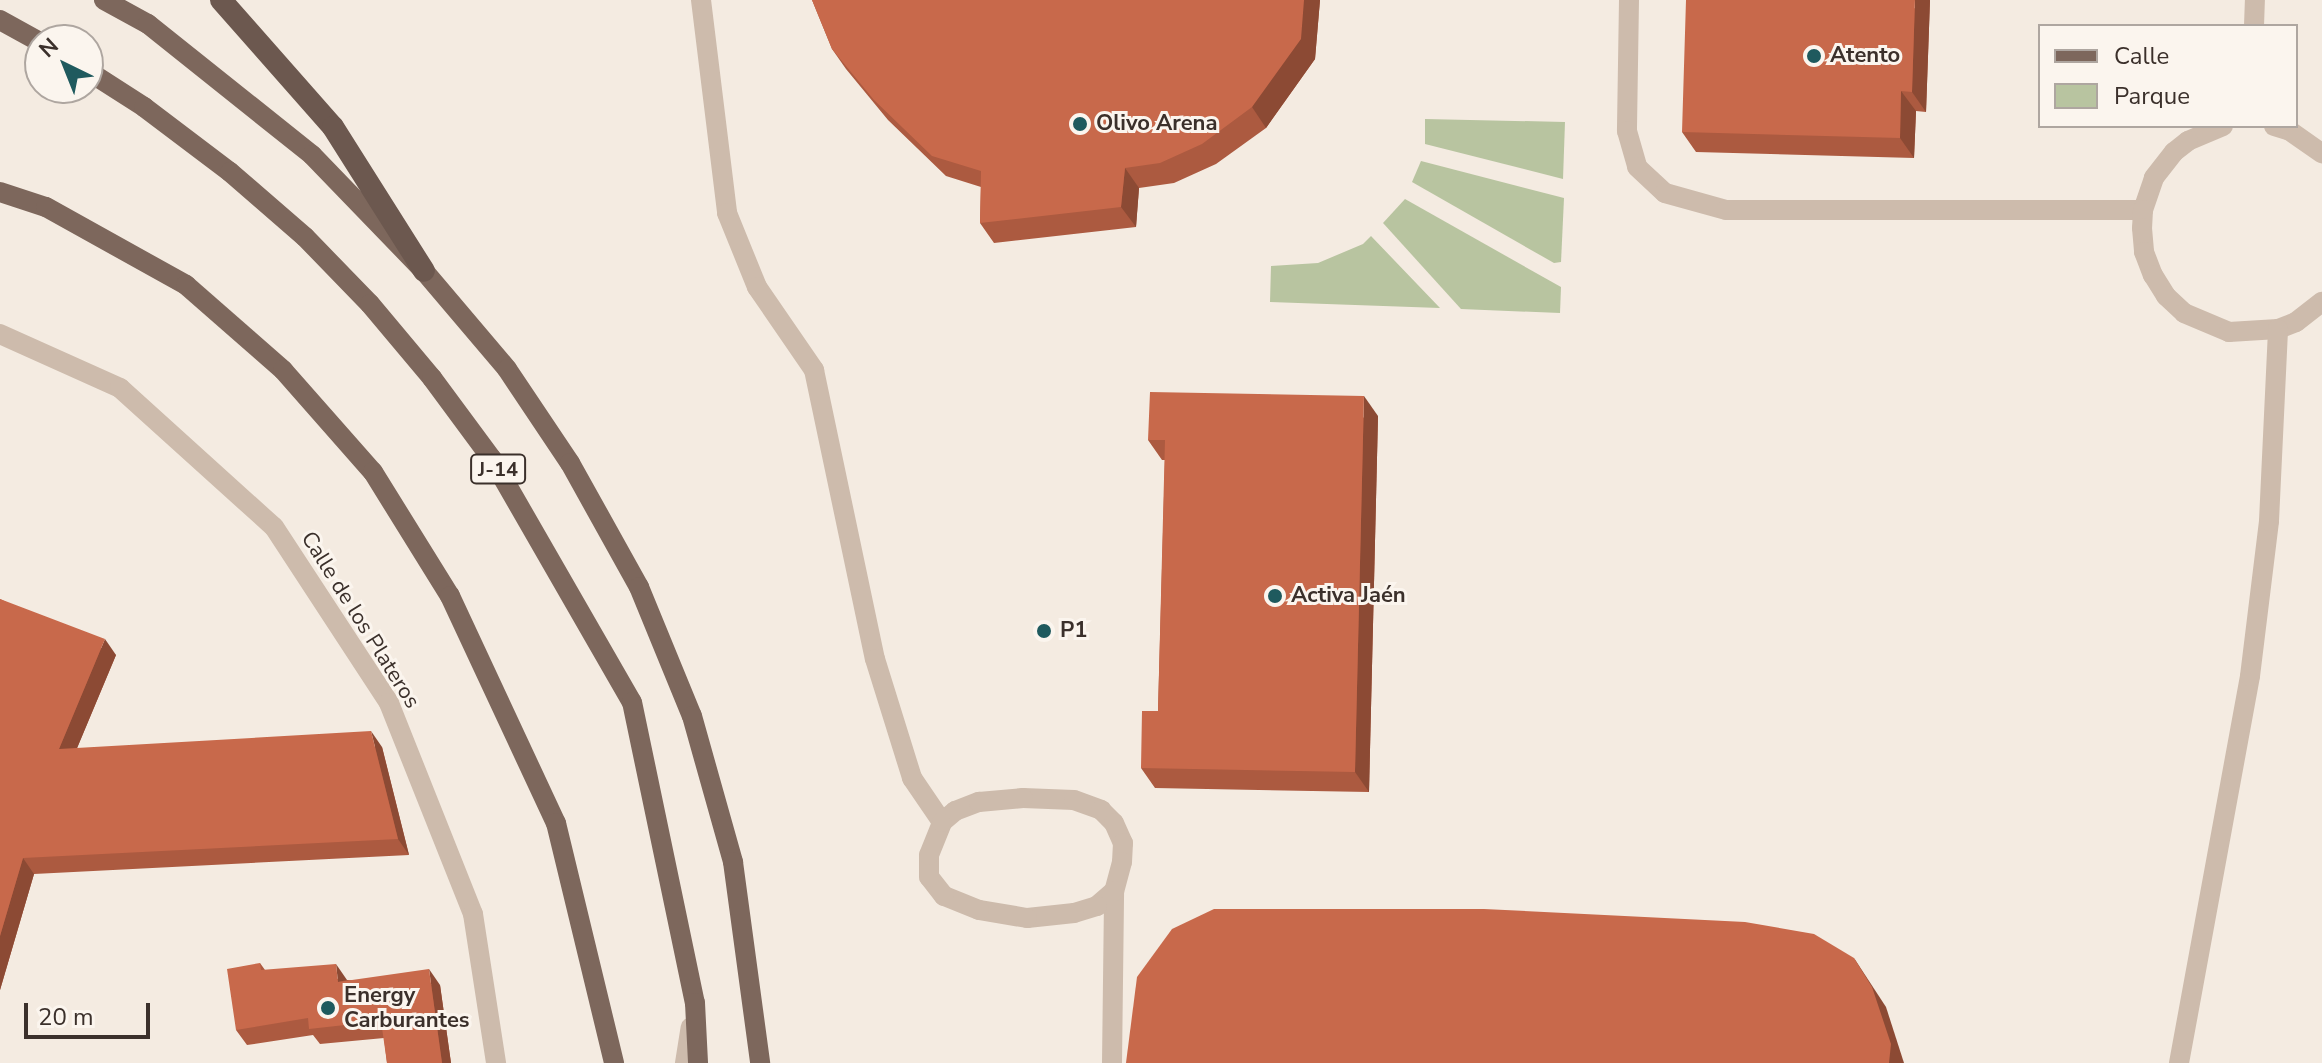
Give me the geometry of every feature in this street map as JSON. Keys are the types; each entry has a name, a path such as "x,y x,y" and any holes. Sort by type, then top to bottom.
{"highway":[{"path":"221,0 333,127 424,271"}],"main road":[{"path":"104,0 148,24 312,155 424,271 507,369 570,463 639,587 692,716 733,862 760,1063"},
{"path":"0,20 24,33"},
{"name":"J-14","path":"104,81 144,107 230,172 305,237 388,325 492,459 632,702 695,1003 698,1063"},
{"path":"0,192 46,207 186,285 283,370 373,472 450,596 556,823 614,1063"}],"street":[{"path":"701,0 727,213 757,287 814,370 875,659 912,778 942,822"},
{"path":"1629,0 1627,131 1637,167 1665,193 1726,210 2143,210"},
{"path":"2254,24 2255,0"},
{"path":"2217,128 2203,133 2174,152 2154,178 2143,210 2144,252 2153,275 2166,296 2184,313 2229,332 2278,329 2296,322 2322,302"},
{"path":"2280,128 2322,153"},
{"path":"2179,1063 2250,676 2269,521 2278,329"},
{"name":"Calle de los Plateros","path":"0,334 120,388 274,527 389,703 473,914 496,1063"},
{"path":"1112,1063 1114,891 1123,843 1114,823 1101,810 1074,800 1023,798 979,802 955,811 942,822 929,855 929,877 944,896 960,905 1027,918 1074,913 1097,906 1114,891"},
{"path":"685,1063 695,1003"}],"green space":[{"path":"1425,119 1565,122 1563,179 1425,144"},
{"path":"1421,161 1564,198 1561,262 1554,263 1412,182"},
{"path":"1405,199 1561,287 1560,313 1461,309 1383,223"},
{"path":"1371,236 1440,308 1270,302 1271,266 1318,263 1363,244"}],"building":[{"name":"Olivo Arena","path":"812,0 1304,0 1301,39 1252,107 1202,144 1160,163 1125,168 1121,207 980,223 981,171 932,156 874,100 832,49"},
{"name":"Atento","path":"1686,0 1915,0 1912,92 1901,91 1900,138 1682,132"},
{"name":"Activa Jaén","path":"1150,392 1364,396 1355,772 1141,768 1142,711 1158,711 1165,440 1148,440"},
{"path":"0,599 105,639 59,749 371,731 398,839 23,858 0,936"},
{"path":"1214,909 1484,909 1745,922 1814,934 1854,958 1872,987 1891,1044 1889,1063 1126,1063 1137,977 1172,929"},
{"path":"260,963 261,970 336,964 338,982 429,969 442,1063 387,1063 381,1021 309,1029 308,1018 236,1030 227,969"}],"place":[{"name":"Atento","path":"1814,56"},
{"name":"Olivo Arena","path":"1080,124"},
{"name":"Activa Jaén","path":"1275,596"},
{"name":"P1","path":"1044,631"},
{"name":"Energy Carburantes","path":"328,1008"}]}
